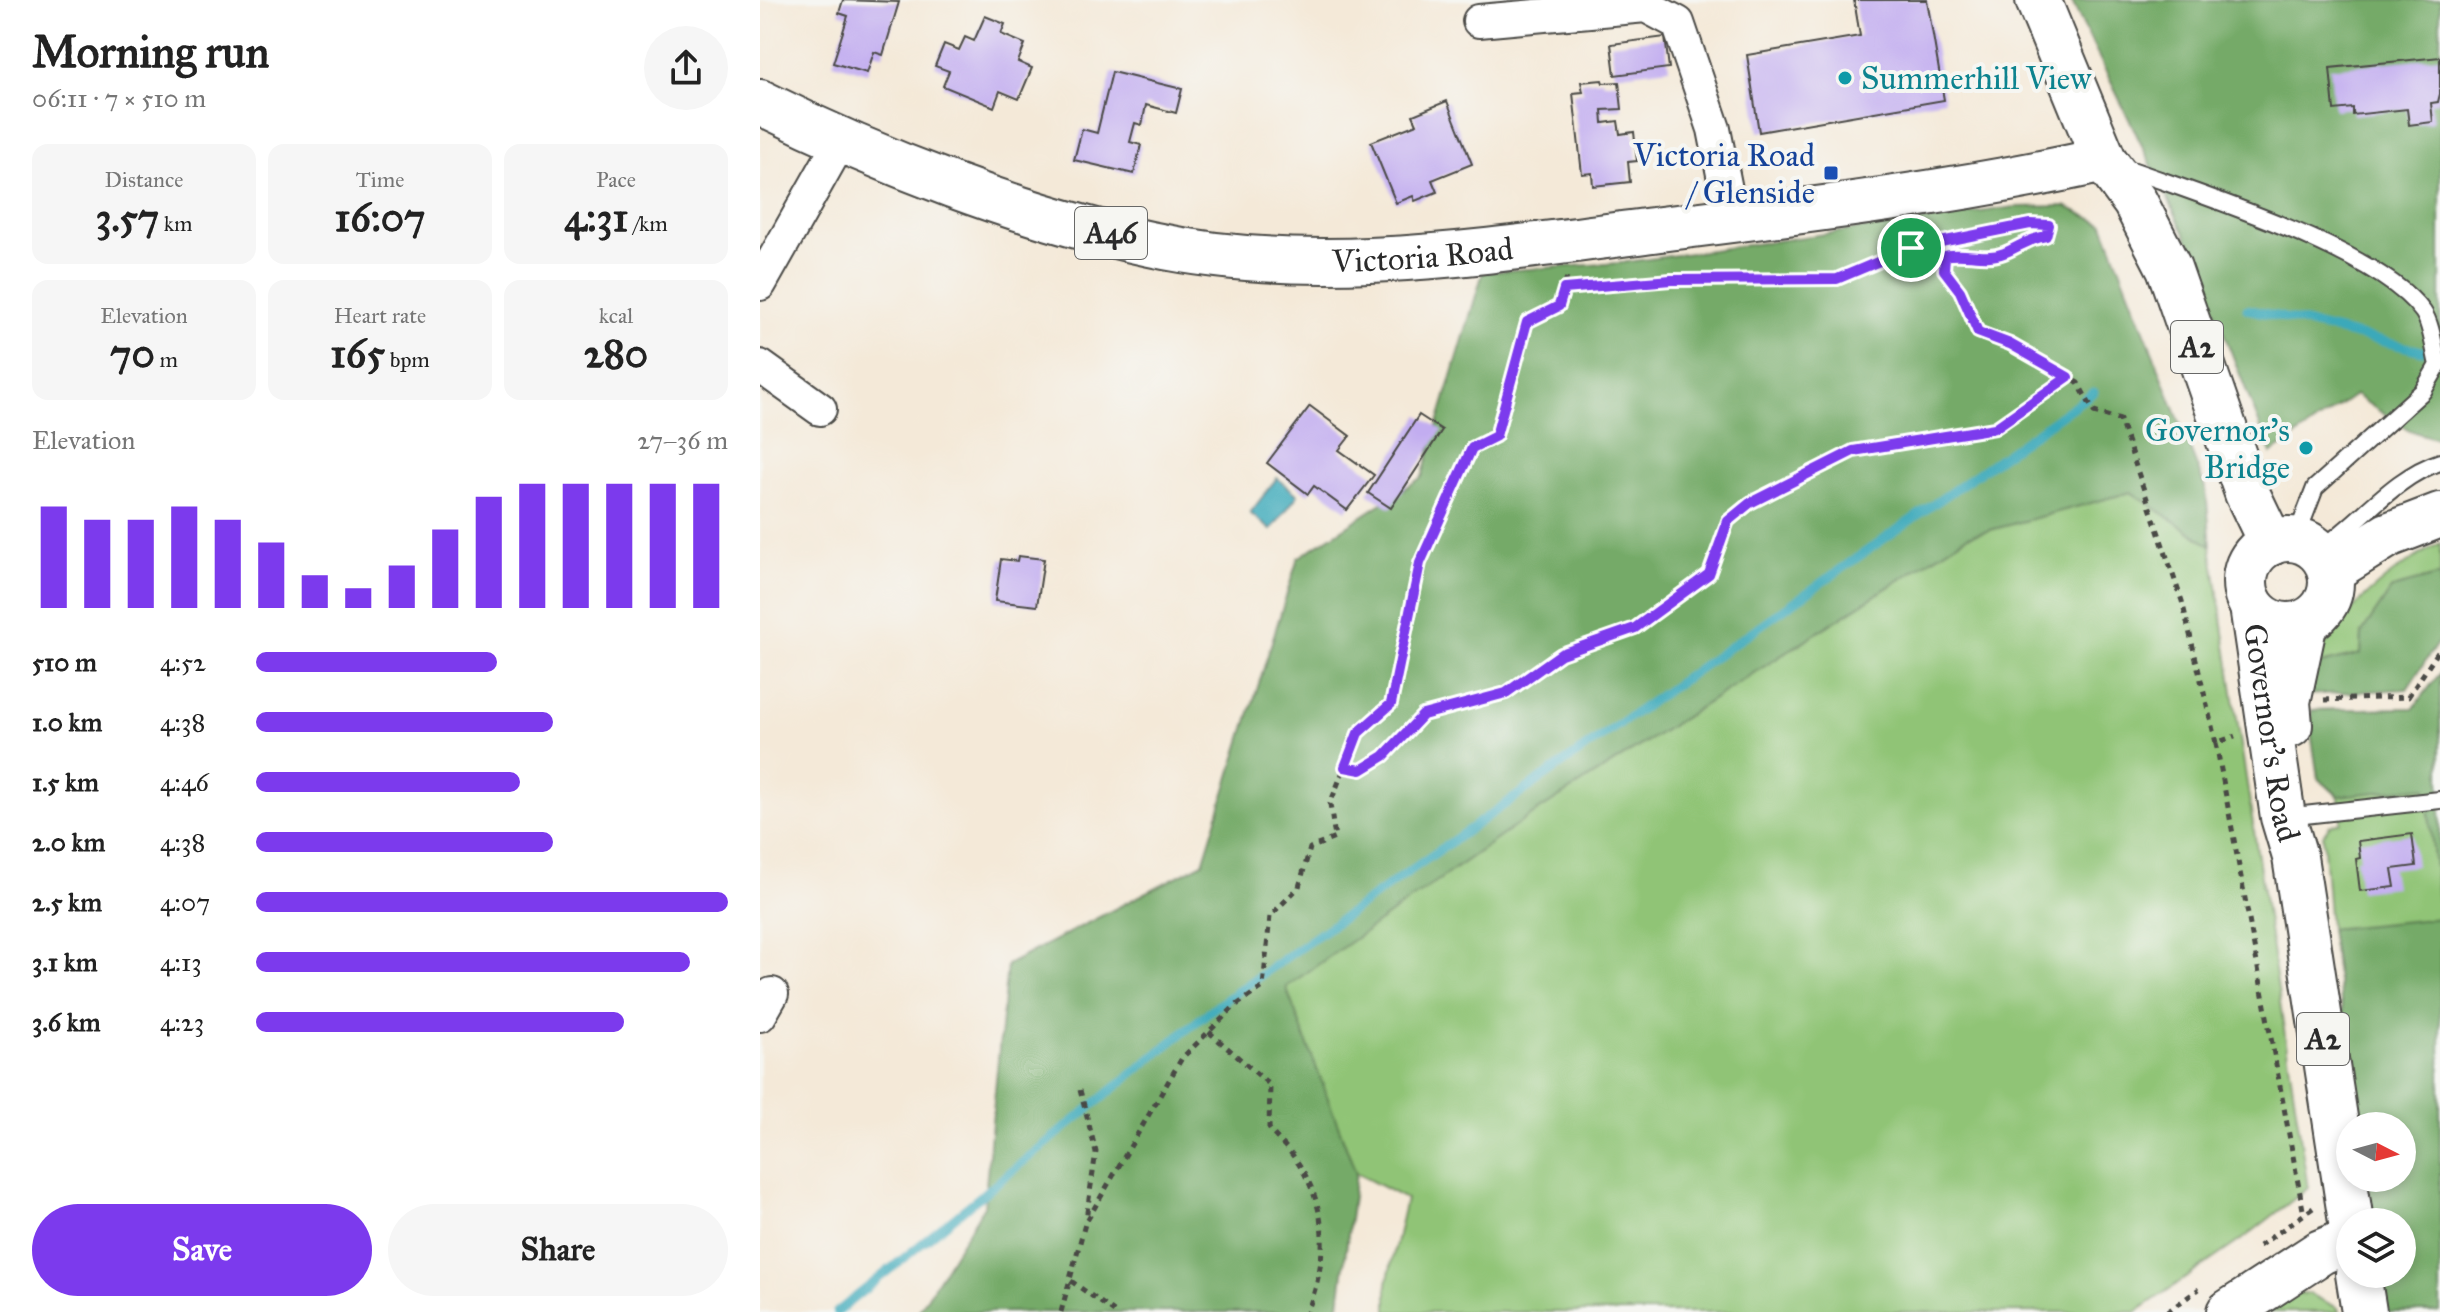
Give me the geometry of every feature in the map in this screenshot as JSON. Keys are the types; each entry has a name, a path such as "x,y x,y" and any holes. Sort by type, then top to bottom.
{"main road":[{"name":"A2","path":"2038,0 2104,160 2135,202 2169,268 2247,493 2304,551 2329,596 2315,615 2305,622"},
{"name":"Victoria Road","path":"760,102 840,142 1019,207 1151,245 1299,263 1484,252 1894,199 2104,160"},
{"path":"2304,551 2388,535 2440,515"},
{"name":"A2","path":"2252,606 2245,577 2258,551 2304,551"},
{"path":"2252,606 2270,621 2293,625 2305,622"},
{"name":"Governor's Road","path":"2252,606 2292,830 2349,1208"},
{"name":"Governor's Road","path":"2292,830 2288,702 2305,622"},
{"path":"2229,1312 2321,1252 2336,1246"},
{"path":"2360,1288 2364,1312"}],"street":[{"path":"1479,21 1646,6 1678,23 1714,129 1732,220"},
{"path":"760,284 840,142"},
{"path":"760,366 820,409"}],"lane":[{"path":"2104,160 2203,195 2340,252 2390,280 2424,314 2438,365 2423,391 2315,488 2304,551"},
{"path":"2304,551 2346,533 2391,488 2440,462"},
{"path":"2292,830 2440,800"}],"path":[{"path":"1564,289 1671,280 1837,279 1911,248 2030,224 2049,225 2046,236 2023,240 2004,253 1982,257 1956,253 1945,256 1944,270 1960,291 1978,332 2010,344 2078,383 2094,412 2120,420 2182,601 2216,743 2304,1215"},
{"path":"1085,1224 1182,1058 1235,1006 1263,987 1270,916 1299,887 1310,848 1335,838 1330,804 1358,733 1391,704 1420,563 1472,448 1496,436 1527,322 1559,306 1572,262"},
{"path":"1345,767 1361,770 1384,756 1423,715 1506,693 1561,654 1635,628 1709,574 1728,521 1750,503 1853,451 1995,428 2068,377"},
{"path":"2318,700 2408,697 2440,649"},
{"path":"2216,743 2236,736 2235,721"},
{"path":"1209,1032 1270,1085 1269,1128 1292,1154 1318,1202 1324,1238 1319,1284 1307,1312"},
{"path":"1061,1312 1085,1224 1096,1152 1080,1090"},
{"path":"1071,1281 1114,1312"}],"green space":[{"path":"2071,0 2440,0 2440,440 2408,430 2355,395 2271,454 2185,234"},
{"path":"2065,206 2103,224 2206,490 2211,546 2131,492 1968,536 1527,818 1286,987 1356,1173 1338,1312 918,1312 984,1206 1007,965 1203,863 1298,558 1422,477 1483,272 1620,263 2015,207"},
{"path":"2131,492 2211,546 2308,1188 2248,1235 2136,1312 1387,1312 1387,1283 1406,1199 1356,1173 1285,987 1527,818 1968,536"},
{"path":"2440,543 2440,575 2392,588 2362,633 2361,654 2313,666 2337,627 2367,595 2401,567"},
{"path":"2440,575 2440,639 2407,689 2306,695 2313,666 2361,654 2362,633 2392,588"},
{"path":"2440,673 2440,1312 2387,1312 2383,1288 2416,1288 2416,1208 2372,1208 2369,1192 2416,1192 2416,1112 2358,1112 2330,929 2323,835 2330,825 2341,822 2339,797 2318,778 2312,710 2414,708"},
{"path":"2440,673 2440,915 2426,787 2339,796 2318,778 2310,726 2312,710 2414,708"},
{"path":"2440,918 2440,1312 2387,1312 2383,1288 2416,1288 2416,1208 2372,1208 2369,1192 2416,1192 2416,1112 2358,1112 2330,929"},
{"path":"2288,1293 2310,1294 2338,1308 2339,1312 2265,1312"}],"water":[{"path":"1277,478 1298,495 1271,530 1250,513"}],"building":[{"path":"843,0 899,2 883,55 874,52 867,73 833,63 848,16 839,13"},
{"name":"Summerhill View","path":"1854,0 1927,0 1944,100 1759,132 1747,55 1860,36"},
{"path":"985,16 1005,24 1001,34 1025,44 1018,62 1032,68 1019,99 1000,91 994,107 943,86 949,71 935,66 944,44 959,50 965,37 974,41"},
{"path":"1665,37 1669,68 1615,75 1611,44"},
{"path":"2440,57 2440,94 2438,102 2431,103 2433,122 2409,125 2407,109 2353,115 2353,108 2334,110 2330,68"},
{"path":"1112,72 1182,89 1176,113 1146,105 1142,125 1135,123 1130,142 1141,145 1134,174 1074,160 1082,129 1097,133"},
{"path":"1602,80 1603,83 1619,82 1622,109 1602,110 1603,123 1618,121 1620,134 1634,132 1637,161 1628,162 1630,182 1593,186 1592,173 1582,174 1573,93 1583,92 1581,82"},
{"path":"1447,101 1472,164 1432,180 1437,192 1415,201 1413,196 1396,203 1371,142 1417,124 1413,115"},
{"path":"1310,406 1350,436 1339,450 1374,475 1347,510 1314,486 1308,494 1267,463"},
{"path":"1419,415 1442,430 1391,508 1368,493"},
{"path":"1018,556 1044,559 1037,606 995,601 1001,559 1017,561"},
{"path":"2412,834 2416,866 2392,869 2395,887 2360,891 2356,859 2360,858 2358,841"}],"waterway":[{"path":"2247,309 2422,351"},
{"path":"837,1312 1211,1010 2094,392"}],"place":[{"name":"Summerhill View","path":"1845,78"},
{"name":"Victoria Road / Glenside","path":"1831,173"},
{"name":"Governor's Bridge","path":"2306,448"}],"route":[{"path":"2030,224 2049,225 2046,236 2023,240 2004,253 1982,257 1956,253 1945,256 1944,270 1960,291 1978,332 2010,344 2068,377 1995,428 1853,451 1750,503 1728,521 1709,574 1635,628 1561,654 1506,693 1423,715 1384,756 1361,770 1345,767 1358,733 1391,704 1420,563 1472,448 1496,436 1527,322 1559,306 1564,289 1671,280 1837,279 1911,248 2030,224"}]}
